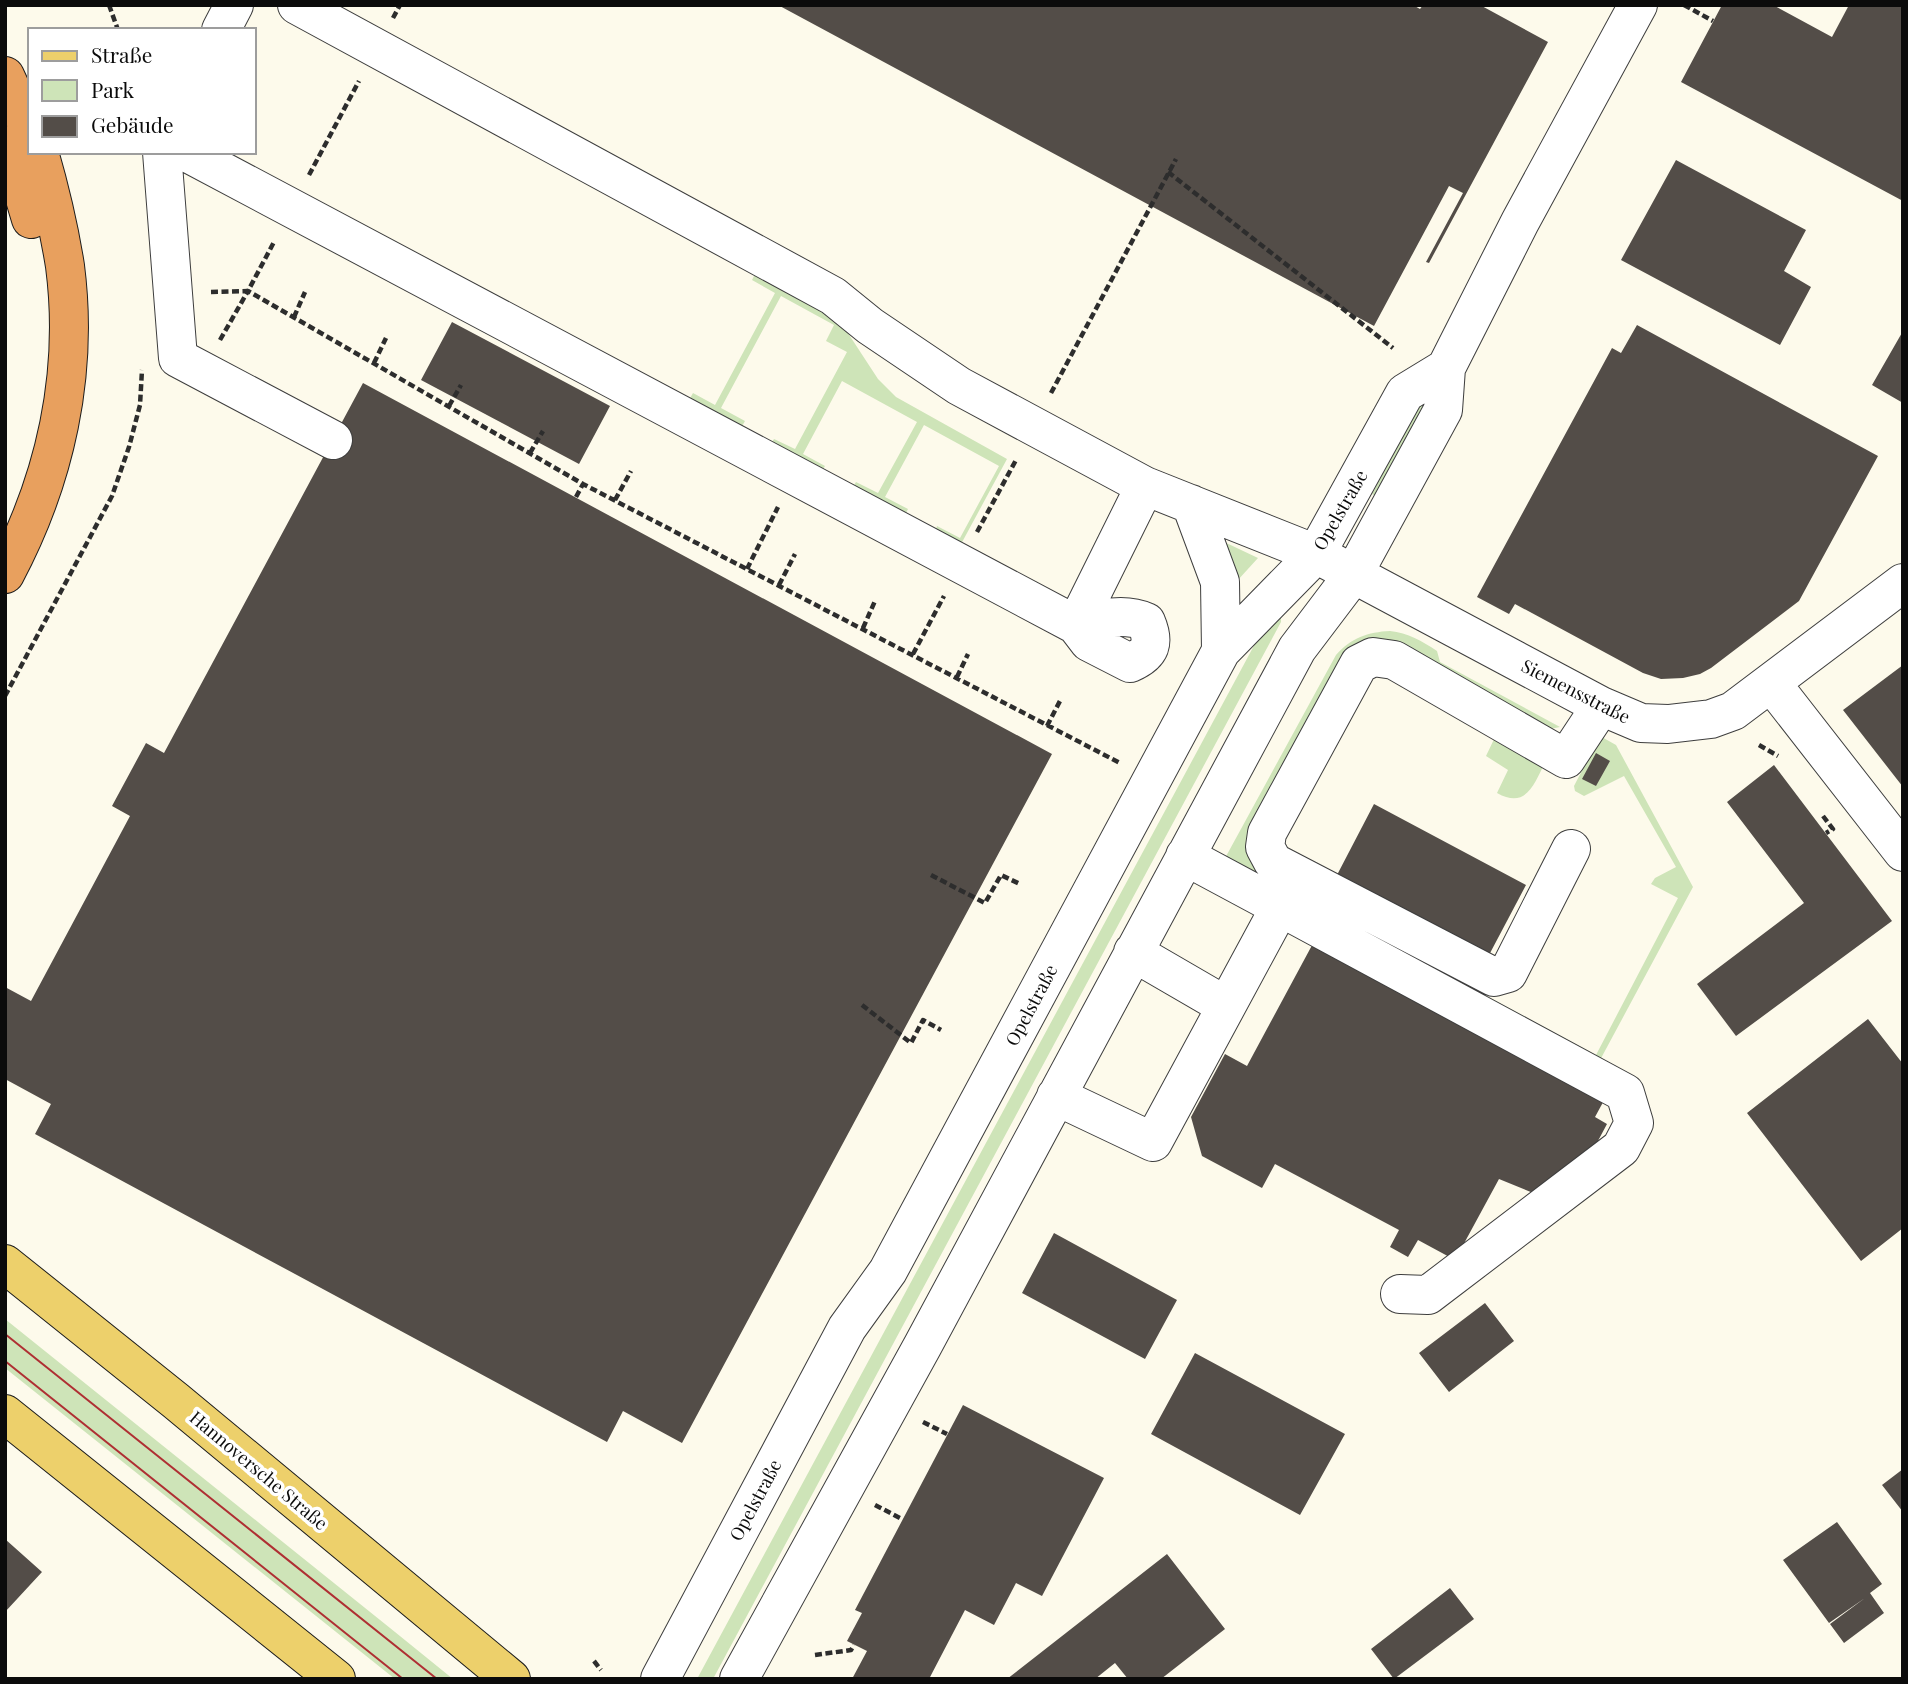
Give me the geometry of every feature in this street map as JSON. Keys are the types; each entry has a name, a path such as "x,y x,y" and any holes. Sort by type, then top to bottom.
{"highway":[{"path":"5,76 28,126"},
{"path":"5,145 13,159 31,216 41,272 46,345 40,412 21,478 5,510"},
{"path":"5,575 45,485 62,416 69,346 65,268 54,208 40,154"}],"main road":[{"name":"Hannoversche Straße","path":"5,1264 186,1409 511,1679"},
{"path":"5,1414 336,1679"}],"street":[{"path":"221,28 234,5"},
{"name":"Siemensstraße","path":"297,5 833,296 870,326 959,386 1145,486 1316,554 1601,706 1641,723 1690,723 1733,711 1903,583"},
{"path":"739,1679 923,1345 1072,1104 1133,952 1297,649 1353,575 1443,410 1446,368 1520,222 1638,5"},
{"path":"162,154 178,358 333,440"},
{"path":"191,154 1076,625 1145,486"},
{"name":"Opelstraße","path":"660,1679 847,1328 888,1271 1221,651 1316,554 1405,393 1446,368"},
{"path":"1191,504 1220,582 1221,651"},
{"path":"1571,849 1508,973 1494,977 1273,862 1265,847 1267,833 1359,664 1373,657 1394,660 1566,759 1601,706"},
{"path":"1772,684 1903,852"},
{"path":"1185,856 1625,1093 1634,1123 1620,1148 1428,1294 1400,1294"},
{"path":"1072,1104 1153,1142 1280,907"},
{"path":"1133,952 1226,1006"}],"path":[{"path":"109,5 118,28"},
{"path":"1684,5 1713,21"},
{"path":"1168,172 1393,348"},
{"path":"201,371 248,290 583,484 1114,760"},
{"path":"294,317 305,292"},
{"path":"374,363 386,338"},
{"path":"5,696 112,496 140,405 142,366"},
{"path":"449,406 461,385"},
{"path":"530,453 543,431"},
{"path":"615,500 631,471"},
{"path":"747,569 794,475"},
{"path":"576,497 583,484"},
{"path":"779,585 794,554"},
{"path":"863,628 875,601"},
{"path":"957,677 968,654"},
{"path":"1047,726 1061,699"},
{"path":"1759,745 1778,755 1786,766"},
{"path":"1817,808 1833,828 1826,833"},
{"path":"931,875 985,903 1000,874 1020,884"},
{"path":"862,1005 911,1043 923,1020 941,1030"},
{"path":"917,1419 947,1434"},
{"path":"872,1503 902,1519"},
{"path":"815,1655 851,1650 854,1644"},
{"path":"594,1661 601,1670"}],"green space":[{"path":"755,274 822,311 844,327 878,379 896,397 1007,459 960,546 935,532 937,526 960,538 999,466 924,425 885,497 908,509 905,515 853,487 856,482 878,493 917,422 842,381 803,454 825,466 822,471 771,444 774,439 795,449 847,352 826,341 834,325 781,296 721,408 745,421 741,428 689,400 693,393 715,405 775,293 752,280"},
{"path":"1429,386 1435,386 1384,501 1372,494"},
{"path":"1220,540 1258,558 1237,581"},
{"path":"1275,615 1281,618 1281,622 713,1679 697,1679 1264,627"},
{"path":"1390,631 1426,644 1437,651 1440,662 1560,727 1550,729 1391,640 1255,832 1407,953 1596,1055 1678,898 1651,884 1655,878 1676,867 1624,776 1584,796 1575,791 1574,786 1600,736 1616,745 1693,887 1599,1062 1224,860 1336,655 1360,637"},
{"path":"1497,733 1546,761 1533,785 1523,796 1507,797 1497,793 1508,770 1486,756"},
{"path":"5,1319 453,1679 395,1679 5,1368"}],"building":[{"path":"778,5 1413,5 1420,9 1423,5 1480,5 1548,42 1429,263 1426,262 1463,193 1449,186 1374,326"},
{"path":"1722,5 1773,5 1832,37 1849,5 1903,5 1903,201 1681,82"},
{"path":"1676,160 1806,230 1784,271 1811,287 1780,345 1621,260"},
{"path":"452,322 610,406 579,464 421,380"},
{"path":"1637,325 1878,456 1799,601 1711,668 1683,678 1661,679 1643,673 1515,604 1509,614 1477,597 1612,348 1621,353"},
{"path":"1903,331 1903,403 1872,385"},
{"path":"363,383 1052,754 682,1443 623,1411 607,1442 35,1134 51,1104 5,1079 5,987 31,1001 130,816 112,806 146,743 164,753"},
{"path":"1903,665 1903,787 1843,710"},
{"path":"1596,753 1610,761 1596,786 1582,779"},
{"path":"1774,765 1892,921 1736,1036 1697,984 1804,903 1727,802"},
{"path":"1374,804 1526,885 1489,955 1337,875"},
{"path":"1317,936 1608,1093 1595,1117 1607,1124 1592,1152 1538,1195 1499,1179 1455,1260 1418,1240 1408,1257 1390,1247 1399,1230 1275,1164 1262,1188 1202,1156 1191,1117 1225,1054 1247,1066"},
{"path":"1868,1019 1903,1064 1903,1228 1861,1261 1747,1113"},
{"path":"1054,1233 1177,1300 1145,1359 1022,1293"},
{"path":"1485,1303 1514,1341 1449,1392 1419,1353"},
{"path":"1195,1353 1345,1434 1300,1515 1151,1434"},
{"path":"963,1405 1104,1478 1042,1596 1016,1583 994,1625 965,1610 929,1679 852,1679 867,1651 847,1641 862,1613 855,1610"},
{"path":"1903,1469 1903,1512 1882,1485"},
{"path":"1837,1522 1882,1584 1870,1593 1884,1613 1844,1643 1830,1624 1865,1598 1829,1623 1783,1560"},
{"path":"5,1539 42,1572 5,1612"},
{"path":"1167,1554 1225,1629 1161,1679 1128,1679 1115,1663 1095,1679 1007,1679"},
{"path":"1450,1588 1474,1619 1394,1679 1371,1649"}],"tram line":[{"path":"5,1334 437,1679"},
{"path":"5,1361 403,1679"}]}
